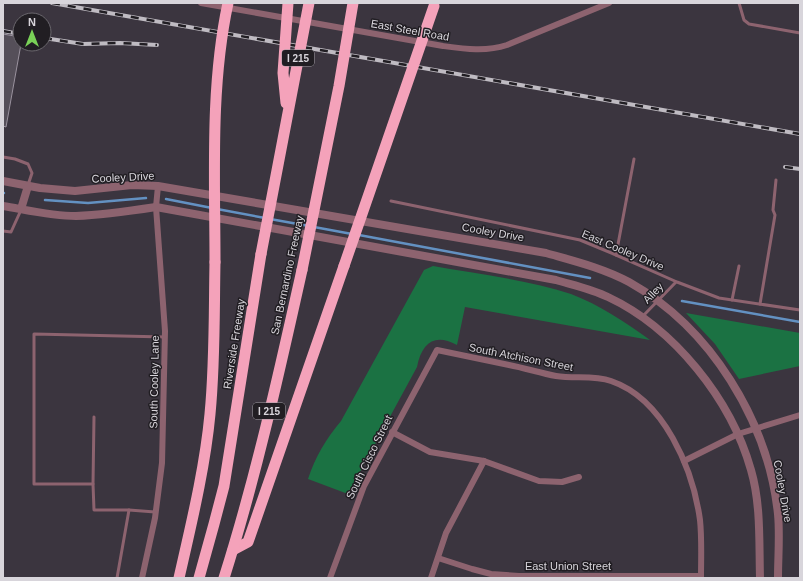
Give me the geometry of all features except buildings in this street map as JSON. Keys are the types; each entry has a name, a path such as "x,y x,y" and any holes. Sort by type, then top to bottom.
{"highway":[{"path":"179,578 200,481 210,415 214,351 216,81 222,30 228,3"},
{"path":"288,3 283,73 288,113"},
{"name":"I 215","path":"288,113 309,3"},
{"name":"San Bernardino Freeway","path":"233,550 271,404 302,270 339,86 353,3"},
{"path":"233,550 248,542 434,4"},
{"name":"Riverside Freeway","path":"198,578 224,486 261,254 288,113"},
{"name":"I 215","path":"224,578 233,550"}],"street":[{"name":"East Steel Road","path":"201,3 443,46 495,49 609,3"},
{"name":"Cooley Drive","path":"3,181 28,186 75,191 132,185 158,186 546,253 590,265 629,282 674,313 709,349 733,385 756,428 770,470 778,515 778,578"},
{"path":"21,209 28,186"},
{"name":"South Cooley Lane","path":"142,578 155,512 162,463 165,337 156,207 158,186"},
{"path":"3,206 50,214 76,216 107,214 156,207 556,280 607,296 642,317 668,338 690,361 718,398 738,434 751,470 757,501 760,578"},
{"name":"South Cisco Street","path":"330,578 364,486 437,350"},
{"name":"South Atchison Street","path":"437,350 558,376 610,381 623,386 653,409 672,438 684,461 696,498 700,521 701,577"},
{"path":"684,461 738,434 800,415"},
{"path":"392,432 430,452 484,461 539,481 562,482 579,477"},
{"path":"431,578 446,533 484,461"},
{"name":"East Union Street","path":"438,558 491,574 519,576 701,577"}],"lane":[{"path":"739,3 744,20 749,24 800,34"},
{"path":"3,157 15,159 28,164 32,173 28,186"},
{"path":"616,255 634,159"},
{"path":"760,304 775,215 773,210 776,180"},
{"name":"East Cooley Drive","path":"391,201 580,240 676,282 720,298 800,310"},
{"path":"3,231 11,232 21,209"},
{"path":"732,300 739,266"},
{"name":"Alley","path":"642,317 676,282"},
{"path":"93,484 34,484 34,334 165,337"},
{"path":"94,417 94,510 155,512"},
{"path":"117,578 129,510"}],"green space":[{"path":"433,266 520,281 571,294 612,314 650,340 465,307 457,345 449,341 436,340 431,342 422,351 417,367 348,494 308,479 322,448 341,421 424,270"},
{"path":"686,313 800,333 800,366 739,379 715,344"}],"waterway":[{"path":"45,200 88,203 146,198"},
{"path":"166,199 212,208"},
{"path":"217,209 265,218"},
{"path":"270,219 309,226"},
{"path":"314,227 352,234"},
{"path":"359,235 590,278"},
{"path":"682,301 800,322"}],"railway":[{"path":"52,3 800,134"},
{"path":"3,31 12,33"},
{"path":"52,39 83,44 120,43 157,45"},
{"path":"785,167 800,169"}]}
